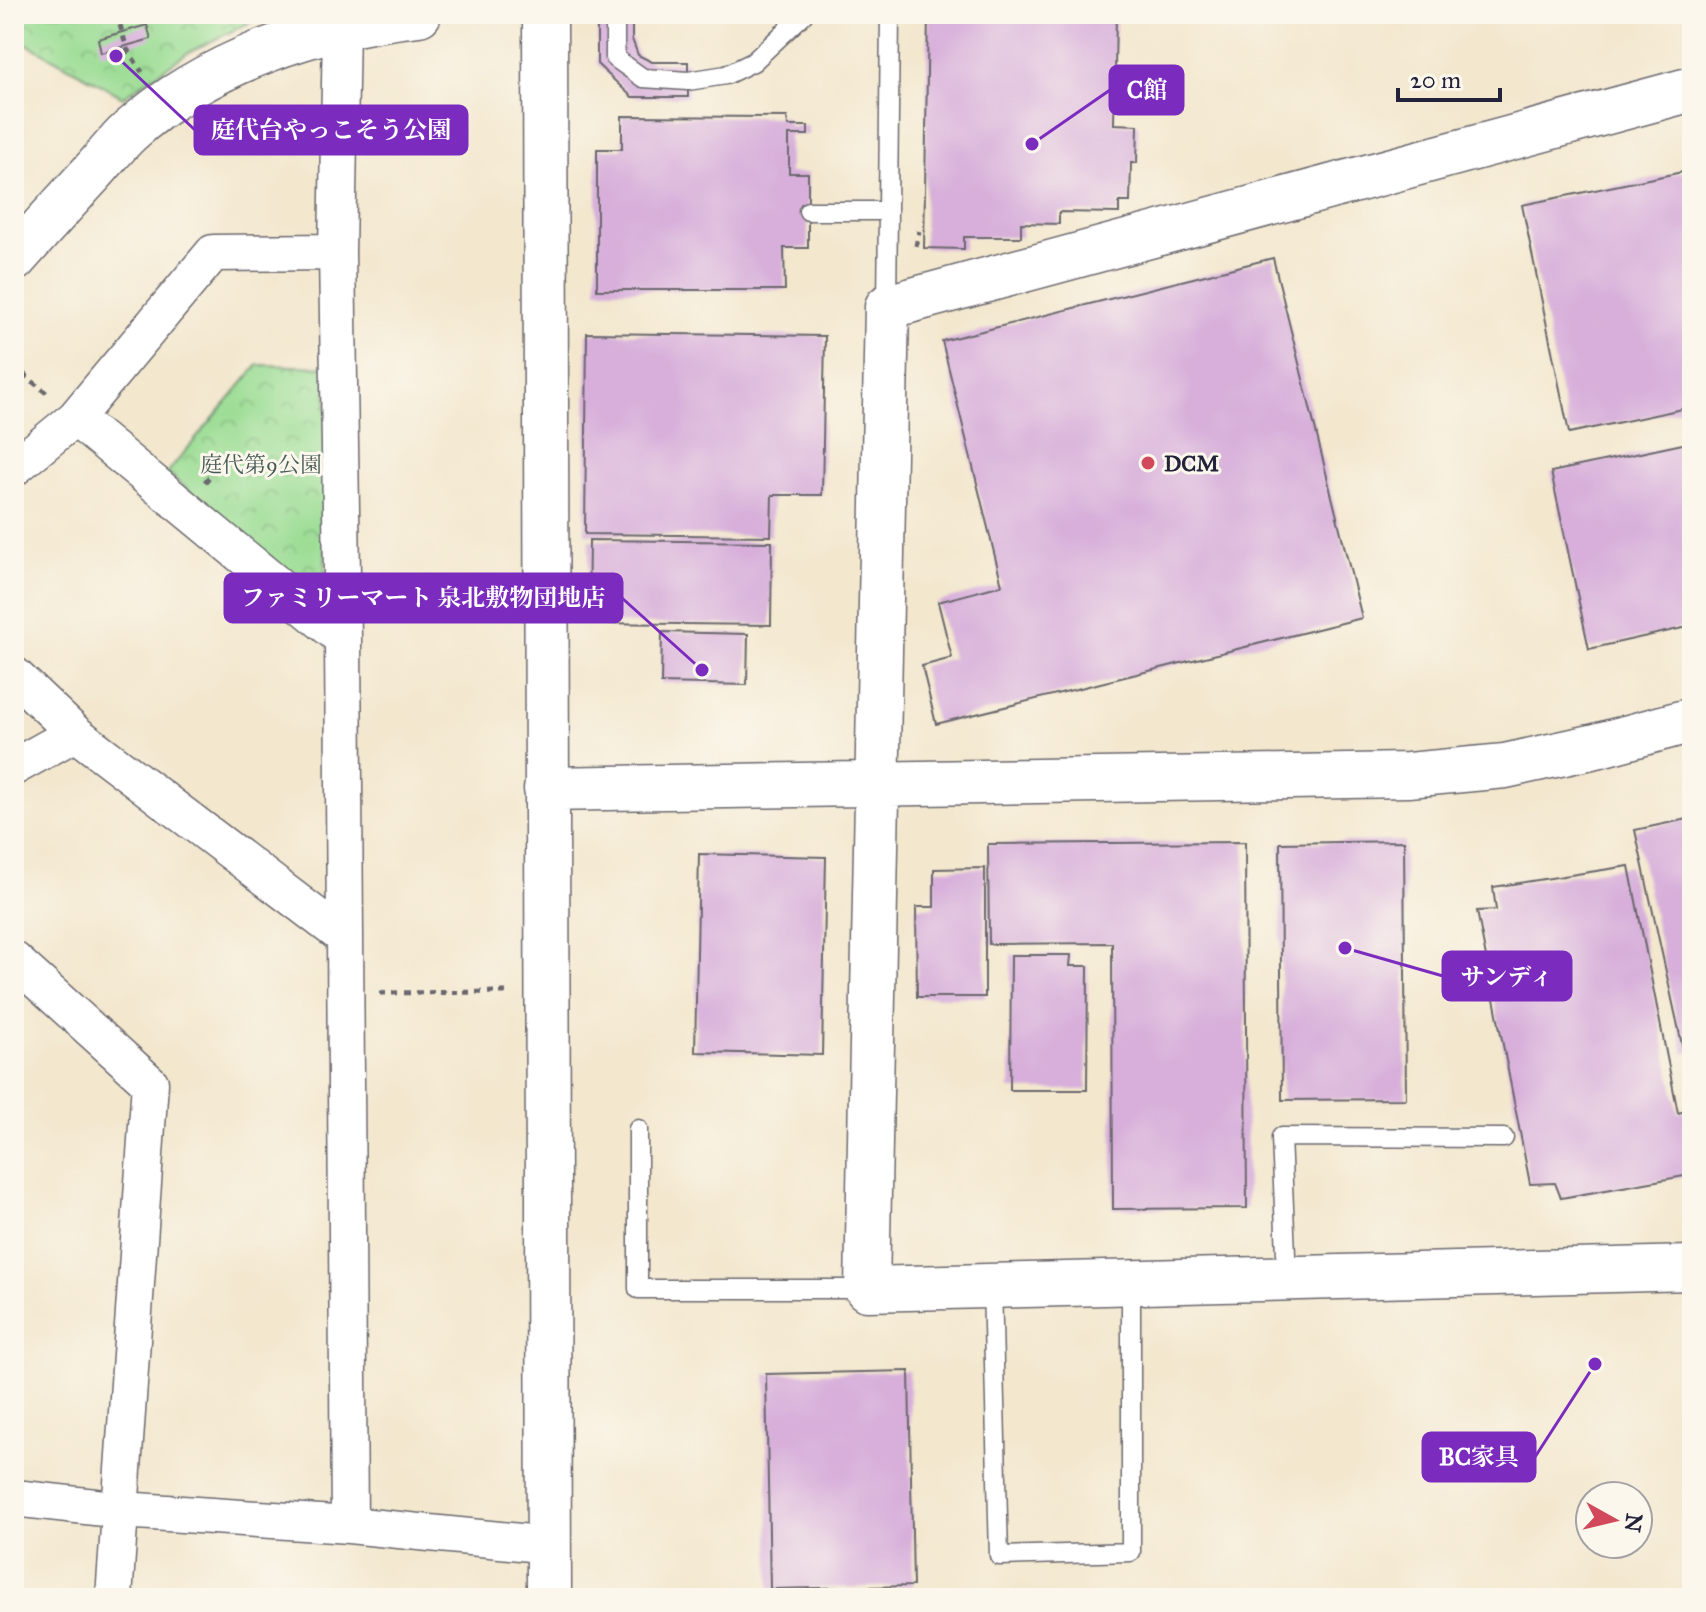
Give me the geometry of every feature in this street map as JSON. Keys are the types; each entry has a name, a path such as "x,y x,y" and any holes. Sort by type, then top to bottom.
{"street":[{"path":"14,259 130,132 183,92 246,59 304,37 369,19 419,14"},
{"path":"545,14 549,1598"},
{"path":"341,26 337,252 349,1525"},
{"path":"1692,89 887,307 867,1289 1692,1270"},
{"path":"14,468 75,418 213,253 337,252"},
{"path":"75,418 343,639"},
{"path":"14,675 75,733 344,937"},
{"path":"546,789 1408,775 1505,766 1692,720"},
{"path":"14,767 75,733"},
{"path":"14,960 150,1083 114,1598"},
{"path":"14,1498 122,1510 349,1525 550,1545"}],"lane":[{"path":"615,14 615,58 643,78 688,81 726,75 753,62 804,14"},
{"path":"887,307 890,14"},
{"path":"808,211 888,211"},
{"path":"638,1129 638,1289 867,1289"},
{"path":"1287,1278 1281,1137 1504,1138"},
{"path":"992,1286 999,1556 1131,1552 1131,1282"}],"path":[{"path":"120,25 127,49 147,79"},
{"path":"916,247 919,231"},
{"path":"14,366 75,418"},
{"path":"345,994 547,991"}],"green space":[{"path":"14,14 267,14 189,52 123,97 14,37"},
{"name":"庭代第9公園","path":"258,365 327,367 325,582 317,591 312,591 167,473"}],"building":[{"path":"597,14 632,14 632,39 638,55 652,62 688,62 688,97 632,97 597,64"},
{"path":"928,14 1116,14 1114,124 1138,125 1137,163 1131,163 1130,202 1119,202 1119,213 1059,212 1059,224 1021,223 1021,237 964,237 964,249 924,248"},
{"path":"147,25 151,39 101,53 98,39"},
{"path":"622,116 787,117 788,126 808,126 808,135 789,135 789,173 808,173 808,248 784,248 785,290 597,290 597,149 622,149"},
{"path":"1692,170 1692,407 1569,433 1522,205"},
{"name":"DCM","path":"1273,258 1362,618 936,724 922,666 952,658 938,602 1002,585 942,341"},
{"path":"587,333 825,336 822,495 772,495 771,536 585,534"},
{"path":"1692,442 1692,626 1589,649 1551,472"},
{"path":"589,540 772,542 771,625 588,623"},
{"path":"662,632 748,634 747,685 661,683"},
{"path":"1692,818 1692,1052 1684,1054 1635,830"},
{"path":"1404,841 1406,1099 1282,1100 1280,843"},
{"path":"1245,842 1247,1208 1113,1209 1112,943 989,944 988,844"},
{"path":"699,854 826,857 822,1055 695,1052"},
{"path":"1629,866 1678,1113 1692,1109 1692,1155 1686,1157 1690,1175 1561,1198 1555,1183 1530,1184 1477,911 1496,910 1493,887"},
{"path":"985,868 985,997 917,997 916,907 934,907 934,869"},
{"path":"1011,955 1071,955 1070,966 1088,966 1087,1090 1010,1090"},
{"path":"909,1371 913,1586 770,1589 766,1374"}],"place":[{"name":"庭代台やっこそう公園","path":"116,56"},
{"name":"C館","path":"1032,144"},
{"name":"DCM","path":"1148,463"},
{"name":"ファミリーマート 泉北敷物団地店","path":"702,670"},
{"name":"サンディ","path":"1345,948"},
{"name":"BC家具","path":"1595,1364"}]}
